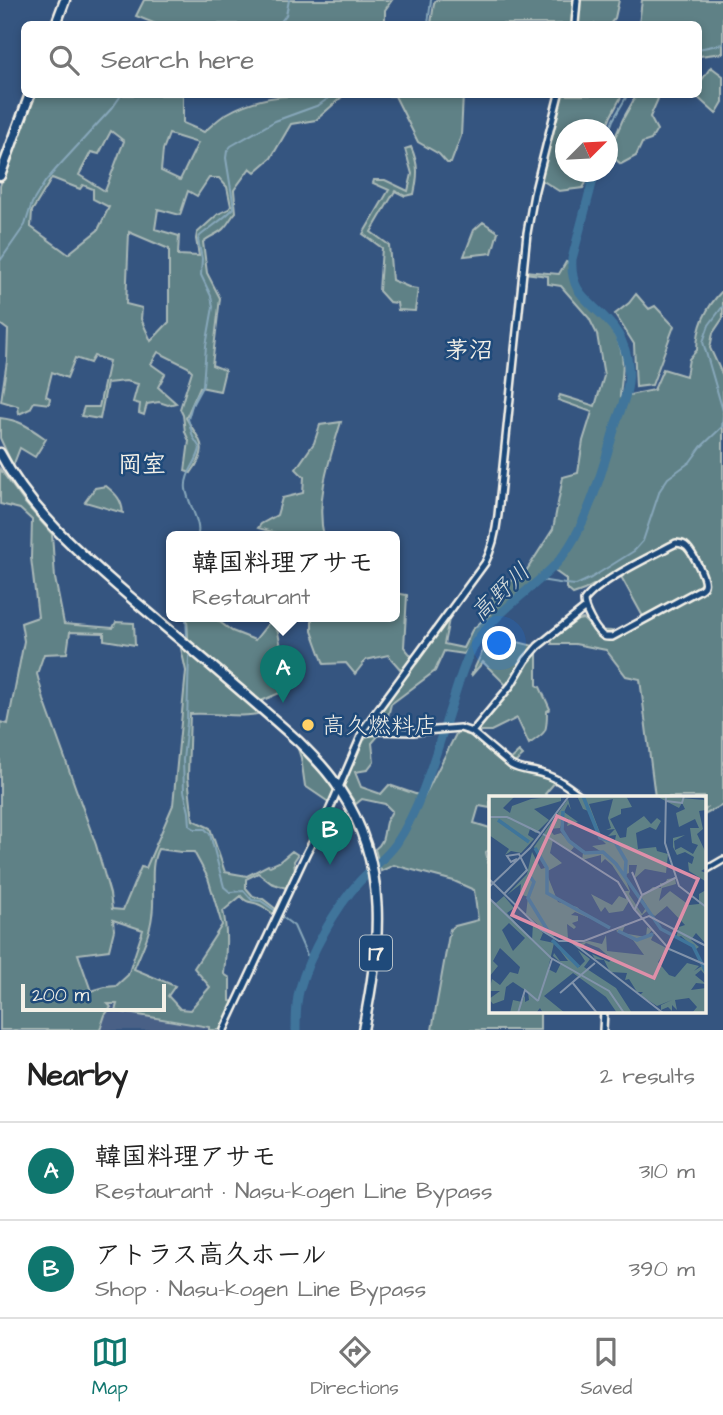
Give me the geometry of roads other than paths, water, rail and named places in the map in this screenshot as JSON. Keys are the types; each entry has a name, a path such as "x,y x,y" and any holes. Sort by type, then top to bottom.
{"main road":[{"path":"57,21 65,0"},
{"path":"0,176 29,98"},
{"name":"17","path":"0,453 37,509 75,548 279,724 306,749 339,787 357,821 372,860 377,891 378,932 363,1030"}],"street":[{"path":"575,21 578,0"},
{"path":"224,1030 362,733 485,563 495,538 527,233 558,98"},
{"path":"676,543 688,548 705,582 701,589 612,637 602,635 584,609 584,601 593,590 676,543"},
{"path":"472,732 538,646 584,609"},
{"path":"362,733 460,728 472,732 516,768 552,777 580,796"},
{"path":"706,870 723,860"},
{"path":"603,1030 604,1012"}],"waterway":[{"path":"281,21 286,15 289,0"},
{"path":"428,21 431,0"},
{"name":"高野川","path":"702,48 723,44"},
{"path":"0,261 25,225 32,203 45,182 119,98"},
{"path":"198,531 186,483 200,448 193,437 188,419 203,385 213,307 201,275 202,259 198,240 234,208 226,158 231,146 275,121 319,105 329,98"},
{"name":"高野川","path":"614,119 626,98"},
{"name":"高野川","path":"296,1030 299,993 310,961 341,904 392,849 406,828 428,777 472,649 493,621 556,564 567,550 585,516 600,478 626,393 629,374 627,357 617,333 581,294 572,270 572,259 592,182"},
{"path":"723,306 709,325 703,342 723,411"},
{"path":"540,580 576,585 634,551 643,541 660,490 668,478 690,462 722,427 723,415"},
{"path":"186,622 187,636"},
{"path":"189,656 183,760 184,791 190,826 205,829 210,834 224,887 230,892 244,891 252,900 261,901 277,912"},
{"path":"281,916 294,926 310,962"}],"place":[{"name":"韓国料理アサモ","path":"283,703"},
{"name":"高久燃料店","path":"308,725"},
{"name":"アトラス高久ホール","path":"330,865"}],"district":[{"name":"茅沼","path":"469,350"},
{"name":"岡室","path":"142,464"}]}
